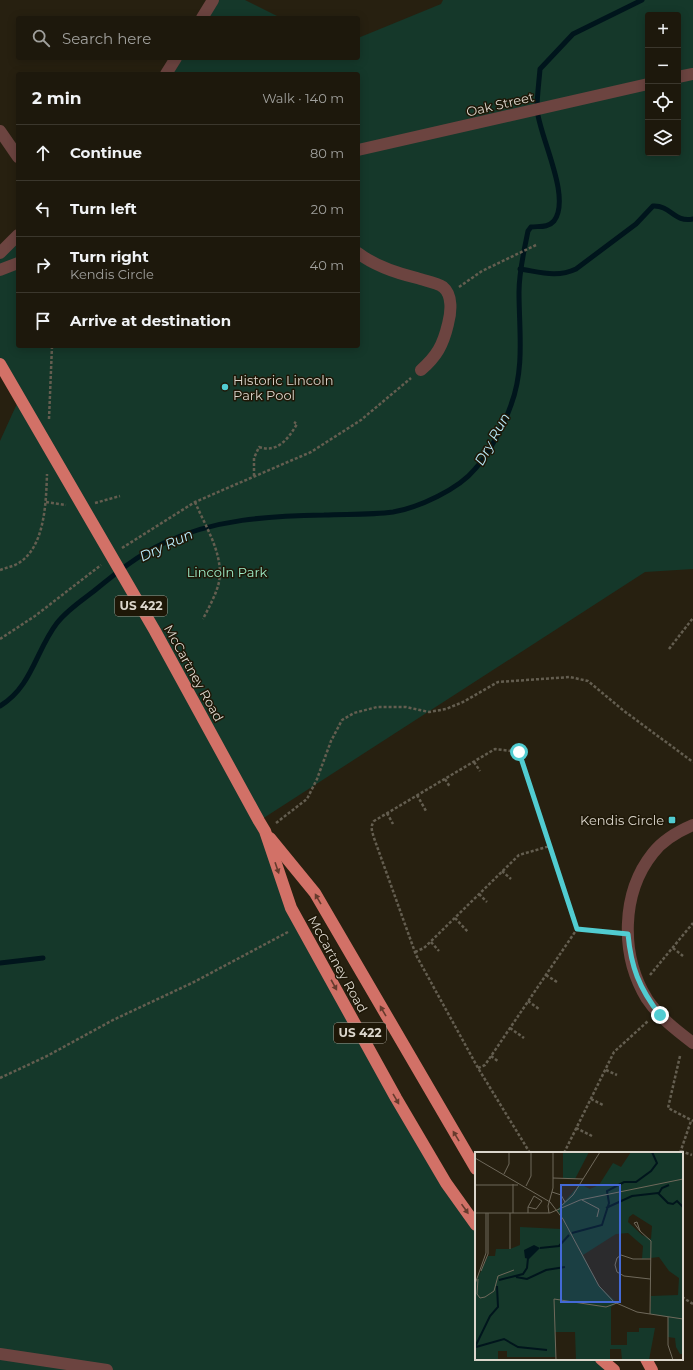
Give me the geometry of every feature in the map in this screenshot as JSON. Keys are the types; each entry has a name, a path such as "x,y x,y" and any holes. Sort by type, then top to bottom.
{"highway":[{"name":"McCartney Road","path":"0,364 155,631 264,831 291,908 396,1098 446,1183 475,1224"},
{"name":"McCartney Road","path":"264,831 315,893 475,1167"},
{"path":"602,1360 614,1370"},
{"path":"647,1360 652,1370"}],"street":[{"path":"203,16 213,0"},
{"path":"167,72 175,60"},
{"path":"681,76 693,74"},
{"name":"Oak Street","path":"360,150 645,85"},
{"path":"0,131 16,154"},
{"path":"0,253 16,237"},
{"path":"360,254 386,269 432,282 442,287 448,294 450,316 446,332 439,350 421,370"},
{"path":"0,270 16,264"},
{"path":"693,825 671,837 654,852 642,871 633,892 629,914 628,934 630,958 637,980 647,999 676,1031 693,1043"},
{"path":"0,1354 107,1370"}],"path":[{"path":"448,294 482,271 536,246"},
{"path":"49,426 52,348"},
{"path":"116,552 132,540 194,502 311,452 361,420 421,370"},
{"path":"254,476 254,458 259,447 269,448 285,442 297,424 294,422"},
{"path":"0,570 16,565 29,554 40,534 46,502 47,471"},
{"path":"100,502 120,496"},
{"path":"46,502 68,505"},
{"path":"194,502 213,541 217,558 219,580 214,597 203,619"},
{"path":"0,639 35,616 104,562"},
{"path":"669,649 693,618"},
{"path":"264,831 289,815 306,799 317,780 331,741 342,720 354,713 377,707 406,707 429,712 446,709 463,702 498,682 570,677 588,681 624,711 693,762"},
{"path":"529,1152 478,1068 415,952 371,828 374,821 495,749 519,752 577,929"},
{"path":"474,762 480,771"},
{"path":"445,779 450,787"},
{"path":"418,795 426,811"},
{"path":"387,813 393,824"},
{"path":"415,952 424,948 431,942 519,855 550,846"},
{"path":"502,871 511,879"},
{"path":"479,894 487,902"},
{"path":"455,918 468,932"},
{"path":"650,976 693,923"},
{"path":"0,1078 47,1056 113,1020 194,982 301,925"},
{"path":"577,929 628,934"},
{"path":"478,1068 485,1065 577,929"},
{"path":"431,942 439,951"},
{"path":"673,948 683,956"},
{"path":"546,975 557,982"},
{"path":"528,1001 539,1009"},
{"path":"564,1152 614,1052 643,1025 659,1014"},
{"path":"510,1028 524,1038"},
{"path":"491,1056 499,1062"},
{"path":"680,1056 668,1108 692,1121 680,1152"},
{"path":"606,1070 617,1075"},
{"path":"591,1099 603,1104"},
{"path":"576,1128 592,1136"},
{"path":"683,1153 692,1155"},
{"path":"683,1298 693,1304"}],"green space":[{"path":"213,0 245,0 277,16 203,16"},
{"name":"Lincoln Park","path":"443,0 693,0 693,569 645,572 259,821 291,908 475,1223 475,1360 602,1360 614,1370 0,1370 0,441 20,397 0,364 0,253 16,237 16,348 360,348 360,72 167,72 175,60 360,60 360,37 441,4"}],"waterway":[{"name":"Dry Run","path":"0,706 11,698 27,679 50,634 65,614 119,571 136,559 164,543 202,529 242,520 283,516 376,514 403,510 426,502 449,490 459,484 475,469 486,455 500,430 508,413 515,391 520,363 519,284 528,231 531,227 549,225 552,223 559,210 557,182 539,121 537,109 540,69 573,34 642,0"},
{"path":"520,269 555,274 569,272 576,269 636,224 653,206 664,208 681,219 693,219"},
{"path":"0,963 43,958"}],"place":[{"name":"Historic Lincoln Park Pool","path":"225,387"},
{"name":"Kendis Circle","path":"672,820"}],"route":[{"path":"519,752 577,929 628,934 630,958 637,980 647,999 660,1015"}]}
